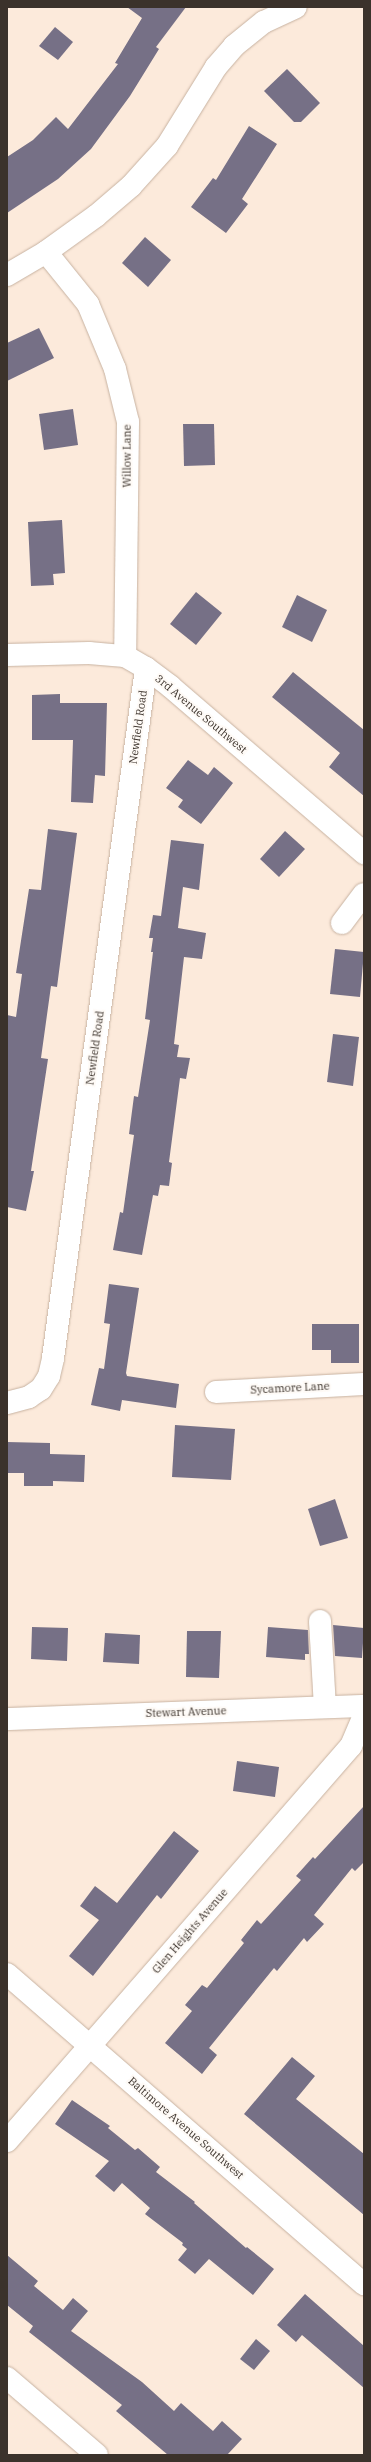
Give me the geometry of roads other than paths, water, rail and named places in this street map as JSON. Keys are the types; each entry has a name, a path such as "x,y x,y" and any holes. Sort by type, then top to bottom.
{"street":[{"path":"7,275 46,252 108,206 130,186 162,152 216,68 234,46 264,22 296,7"},
{"name":"Willow Lane","path":"46,252 88,304 115,369 128,422 125,656"},
{"name":"3rd Avenue Southwest","path":"7,655 89,653 125,656 146,668 171,687 364,853"},
{"name":"Newfield Road","path":"7,1403 28,1397 41,1389 49,1376 53,1358 146,668"},
{"path":"342,923 364,894"},
{"name":"Sycamore Lane","path":"216,1392 364,1384"},
{"path":"320,1621 325,1707"},
{"name":"Stewart Avenue","path":"7,1719 364,1706"},
{"name":"Glen Heights Avenue","path":"7,2141 351,1746 364,1715"},
{"name":"Baltimore Avenue Southwest","path":"7,1974 364,2284"},
{"path":"7,2378 98,2455"}]}
